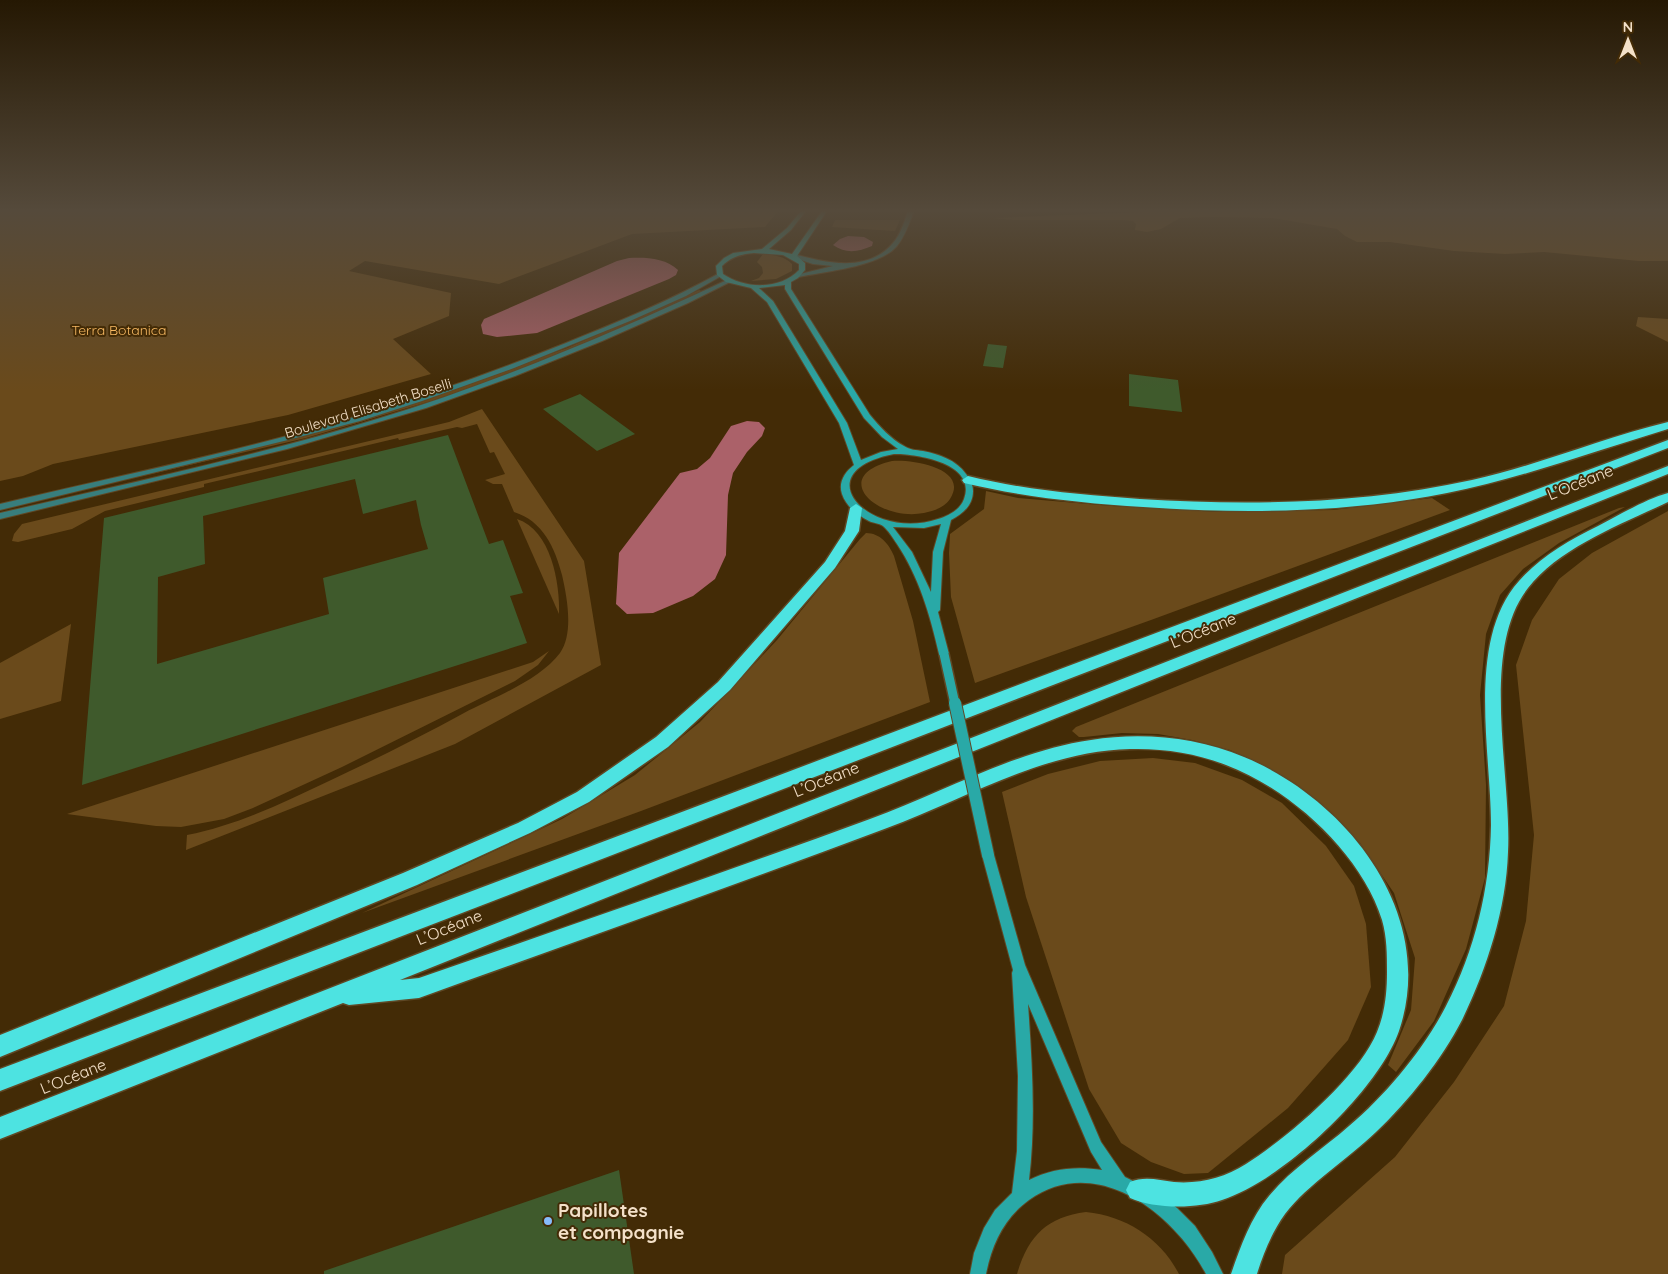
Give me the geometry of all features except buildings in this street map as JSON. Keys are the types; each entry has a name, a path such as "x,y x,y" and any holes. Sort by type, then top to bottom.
{"highway":[{"path":"968,480 1024,492 1145,504 1237,508 1344,504 1408,496 1489,479 1668,424"},
{"name":"L’Océane","path":"0,1080 1668,444"},
{"name":"L’Océane","path":"0,1128 1668,470"},
{"path":"1244,1274 1249,1258 1277,1205 1309,1173 1378,1116 1434,1049 1454,1012 1478,958 1489,921 1499,850 1493,681 1502,628 1509,607 1526,582 1537,570 1556,556 1600,531 1668,497"},
{"path":"0,1046 410,879 524,828 583,797 662,742 724,686 840,552 852,531 856,508"},
{"path":"332,996 419,988 899,816 1057,753 1120,742 1159,743 1193,748 1250,768 1302,801 1341,837 1363,864 1391,919 1396,947 1397,978 1395,1006 1384,1042 1360,1078 1328,1112 1250,1176 1224,1188 1194,1194 1138,1190"}],"main road":[{"path":"719,270 720,275 729,281 752,286 773,286 788,282 799,275 802,270"},
{"path":"788,282 788,290 867,416 894,444 910,452"},
{"path":"752,286 770,301 843,423 858,464"},
{"path":"910,452 935,456 949,462 960,470 968,480 971,490 968,501 960,511 947,519 916,526 884,523 868,517 856,508 848,498 845,488 850,473 858,464 877,455 910,452"},
{"path":"935,614 938,548 941,533 947,519"},
{"path":"884,523 902,541 915,565 935,614 988,855 1018,965 1096,1147 1119,1181"},
{"path":"1018,965 1025,1076 1026,1151 1019,1196"},
{"path":"978,1274 989,1236 1007,1208 1019,1196 1032,1187 1060,1176 1079,1174 1119,1181 1138,1190 1162,1206 1189,1232 1215,1274"}],"street":[{"path":"799,275 822,270"},
{"path":"0,506 326,428 419,400 522,364 620,324 694,290 720,275"},
{"name":"Boulevard Elisabeth Boselli","path":"0,516 251,455 376,421 439,401 585,347 729,281"}],"green space":[{"name":"Terra Botanica","path":"0,270 350,270 451,293 449,316 393,339 431,374 288,415 53,464 23,476 0,481"},
{"name":"Terra Botanica","path":"420,270 535,270 499,284"},
{"path":"763,270 792,270 776,279 751,281 759,278"},
{"path":"699,290 702,291 613,333 507,375 431,401 306,438 125,480 313,433 416,402 567,348"},
{"path":"1638,317 1668,319 1668,342 1636,326"},
{"path":"482,409 584,561 601,665 455,744 186,850 187,835 242,819 294,797 414,740 515,688 541,672 560,653 567,635 567,604 556,555 540,529 524,516 514,512 502,484 493,484 485,480 505,474 494,452 490,453 477,424 399,440 398,438 204,484 204,487 105,511 72,529 18,542 12,541 14,534 22,524 449,422"},
{"path":"892,461 924,464 945,473 952,480 954,488 950,499 939,508 924,513 907,514 890,511 876,504 866,496 862,486 863,477 873,468"},
{"path":"986,491 1018,498 1219,512 1333,510 1432,498 1450,510 975,683 951,597 950,534 984,509"},
{"path":"1625,507 1559,543 1523,569 1500,595 1486,634 1480,695 1486,785 1485,878 1466,949 1434,1021 1396,1072 1388,1065 1411,1010 1415,958 1394,893 1360,843 1318,801 1271,769 1230,750 1192,740 1158,734 1122,733 1079,737 1072,731 1076,727"},
{"path":"1668,511 1668,1274 1282,1274 1285,1255 1395,1157 1454,1082 1504,1006 1526,921 1534,835 1516,665 1532,620 1559,579 1592,553"},
{"path":"517,519 529,525 538,534 551,559 558,588 559,614"},
{"path":"866,533 880,537 894,556 913,621 930,702 641,811 362,913 562,819 635,775 700,722 777,640"},
{"path":"71,624 61,701 0,719 0,663"},
{"path":"549,651 538,665 515,681 342,767 253,808 224,819 181,827 156,826 67,814 533,662"},
{"path":"1153,758 1195,763 1242,780 1282,803 1326,846 1354,886 1366,924 1371,987 1348,1040 1288,1108 1208,1173 1184,1174 1151,1162 1121,1143 1089,1089 1026,897 1002,792 1048,774 1100,761"},
{"path":"1086,1212 1115,1218 1140,1231 1162,1250 1179,1274 1017,1274 1027,1249 1041,1231 1060,1218"}],"shaded area":[{"path":"595,270 678,270 676,275 669,279 537,333 497,337 483,334 481,325 484,319"},
{"path":"747,421 759,422 765,428 762,436 747,452 733,473 728,495 726,555 715,579 693,596 653,613 627,614 616,604 619,553 680,473 697,469 710,458 731,426"}],"place":[{"name":"Papillotes et compagnie","path":"548,1221"}]}
